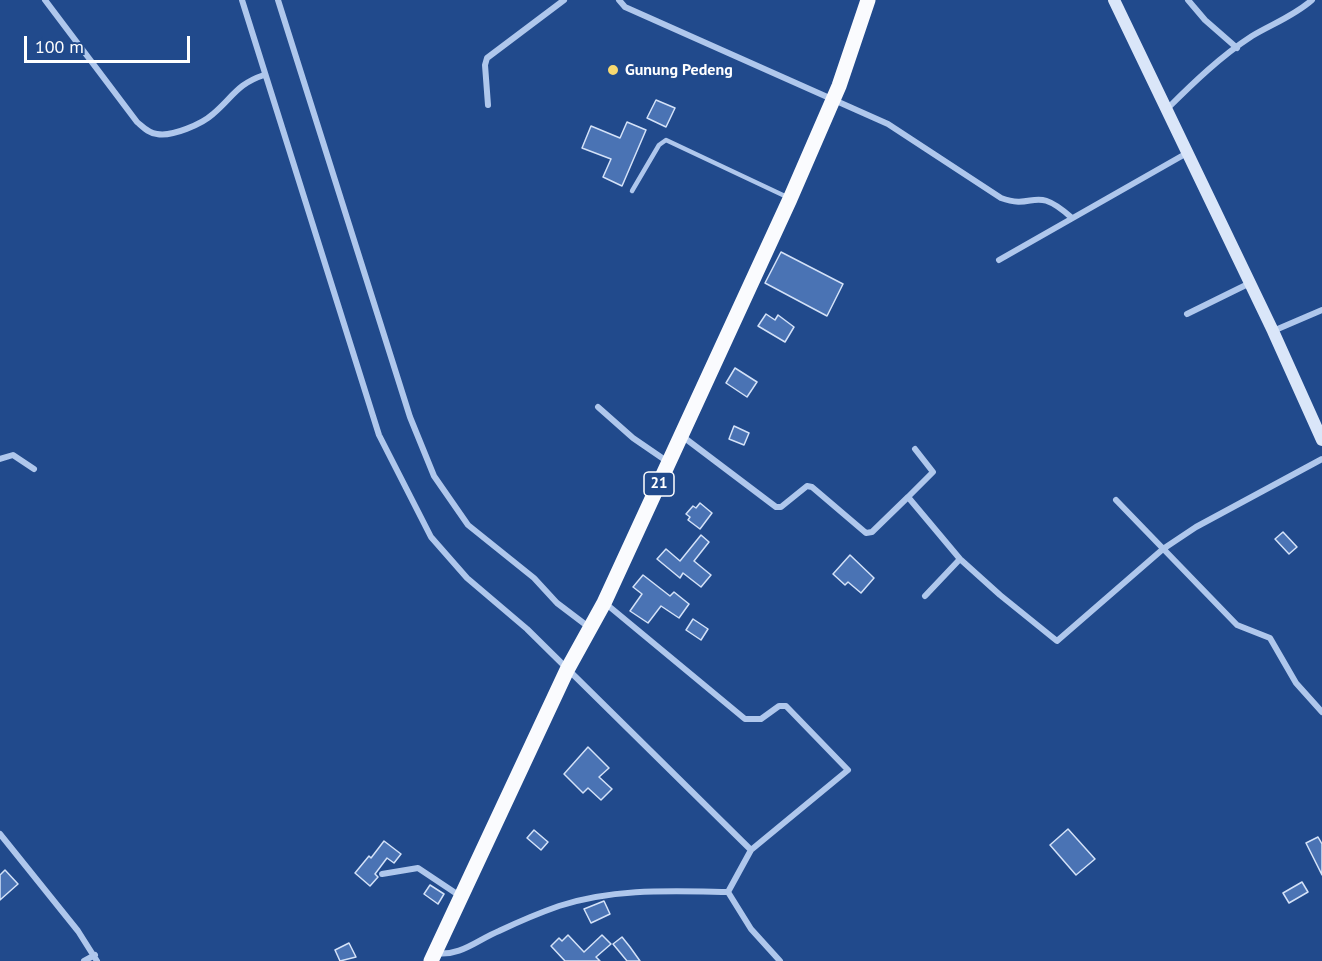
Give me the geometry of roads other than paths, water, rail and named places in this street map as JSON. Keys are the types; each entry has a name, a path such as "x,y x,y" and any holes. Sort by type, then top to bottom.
{"highway":[{"name":"21","path":"433,957 567,670 604,603 790,199 833,101 868,0"}],"main road":[{"path":"1114,0 1273,331 1322,440"}],"street":[{"path":"45,0 137,122 148,132 167,134 200,122 212,115 236,89 264,75"},
{"path":"242,0 379,435 431,537 467,578 527,629 751,850"},
{"path":"278,0 410,417 434,476 468,525 534,578 557,603 590,629"},
{"path":"488,105 485,65 487,58 564,0"},
{"path":"619,0 625,7 888,124 1001,198 1019,202 1043,198 1057,204 1072,218"},
{"path":"1188,0 1205,20 1238,48"},
{"path":"1167,109 1200,75 1250,37 1302,9 1312,0"},
{"path":"999,260 1188,152"},
{"path":"1187,314 1250,283"},
{"path":"1273,331 1322,310"},
{"path":"598,407 633,438 669,462"},
{"path":"682,436 777,507 803,488 812,487 866,533 872,532 933,472 915,448"},
{"path":"0,459 13,455 34,469"},
{"path":"908,497 960,559 1057,641 1163,549 1196,527 1322,459"},
{"path":"1116,500 1237,625 1270,638 1296,683 1322,712"},
{"path":"925,596 960,559"},
{"path":"604,603 745,719 761,719 779,706 786,706 848,770 751,850 728,892"},
{"path":"0,834 96,958 84,961"},
{"path":"382,874 418,868 460,896"},
{"path":"433,957 458,952 497,931 558,906 597,896 640,891 728,892"},
{"path":"728,892 751,929 780,961"}],"lane":[{"path":"632,191 659,145 666,140 790,199"}],"place":[{"name":"Gunung Pedeng","path":"613,70"}]}
